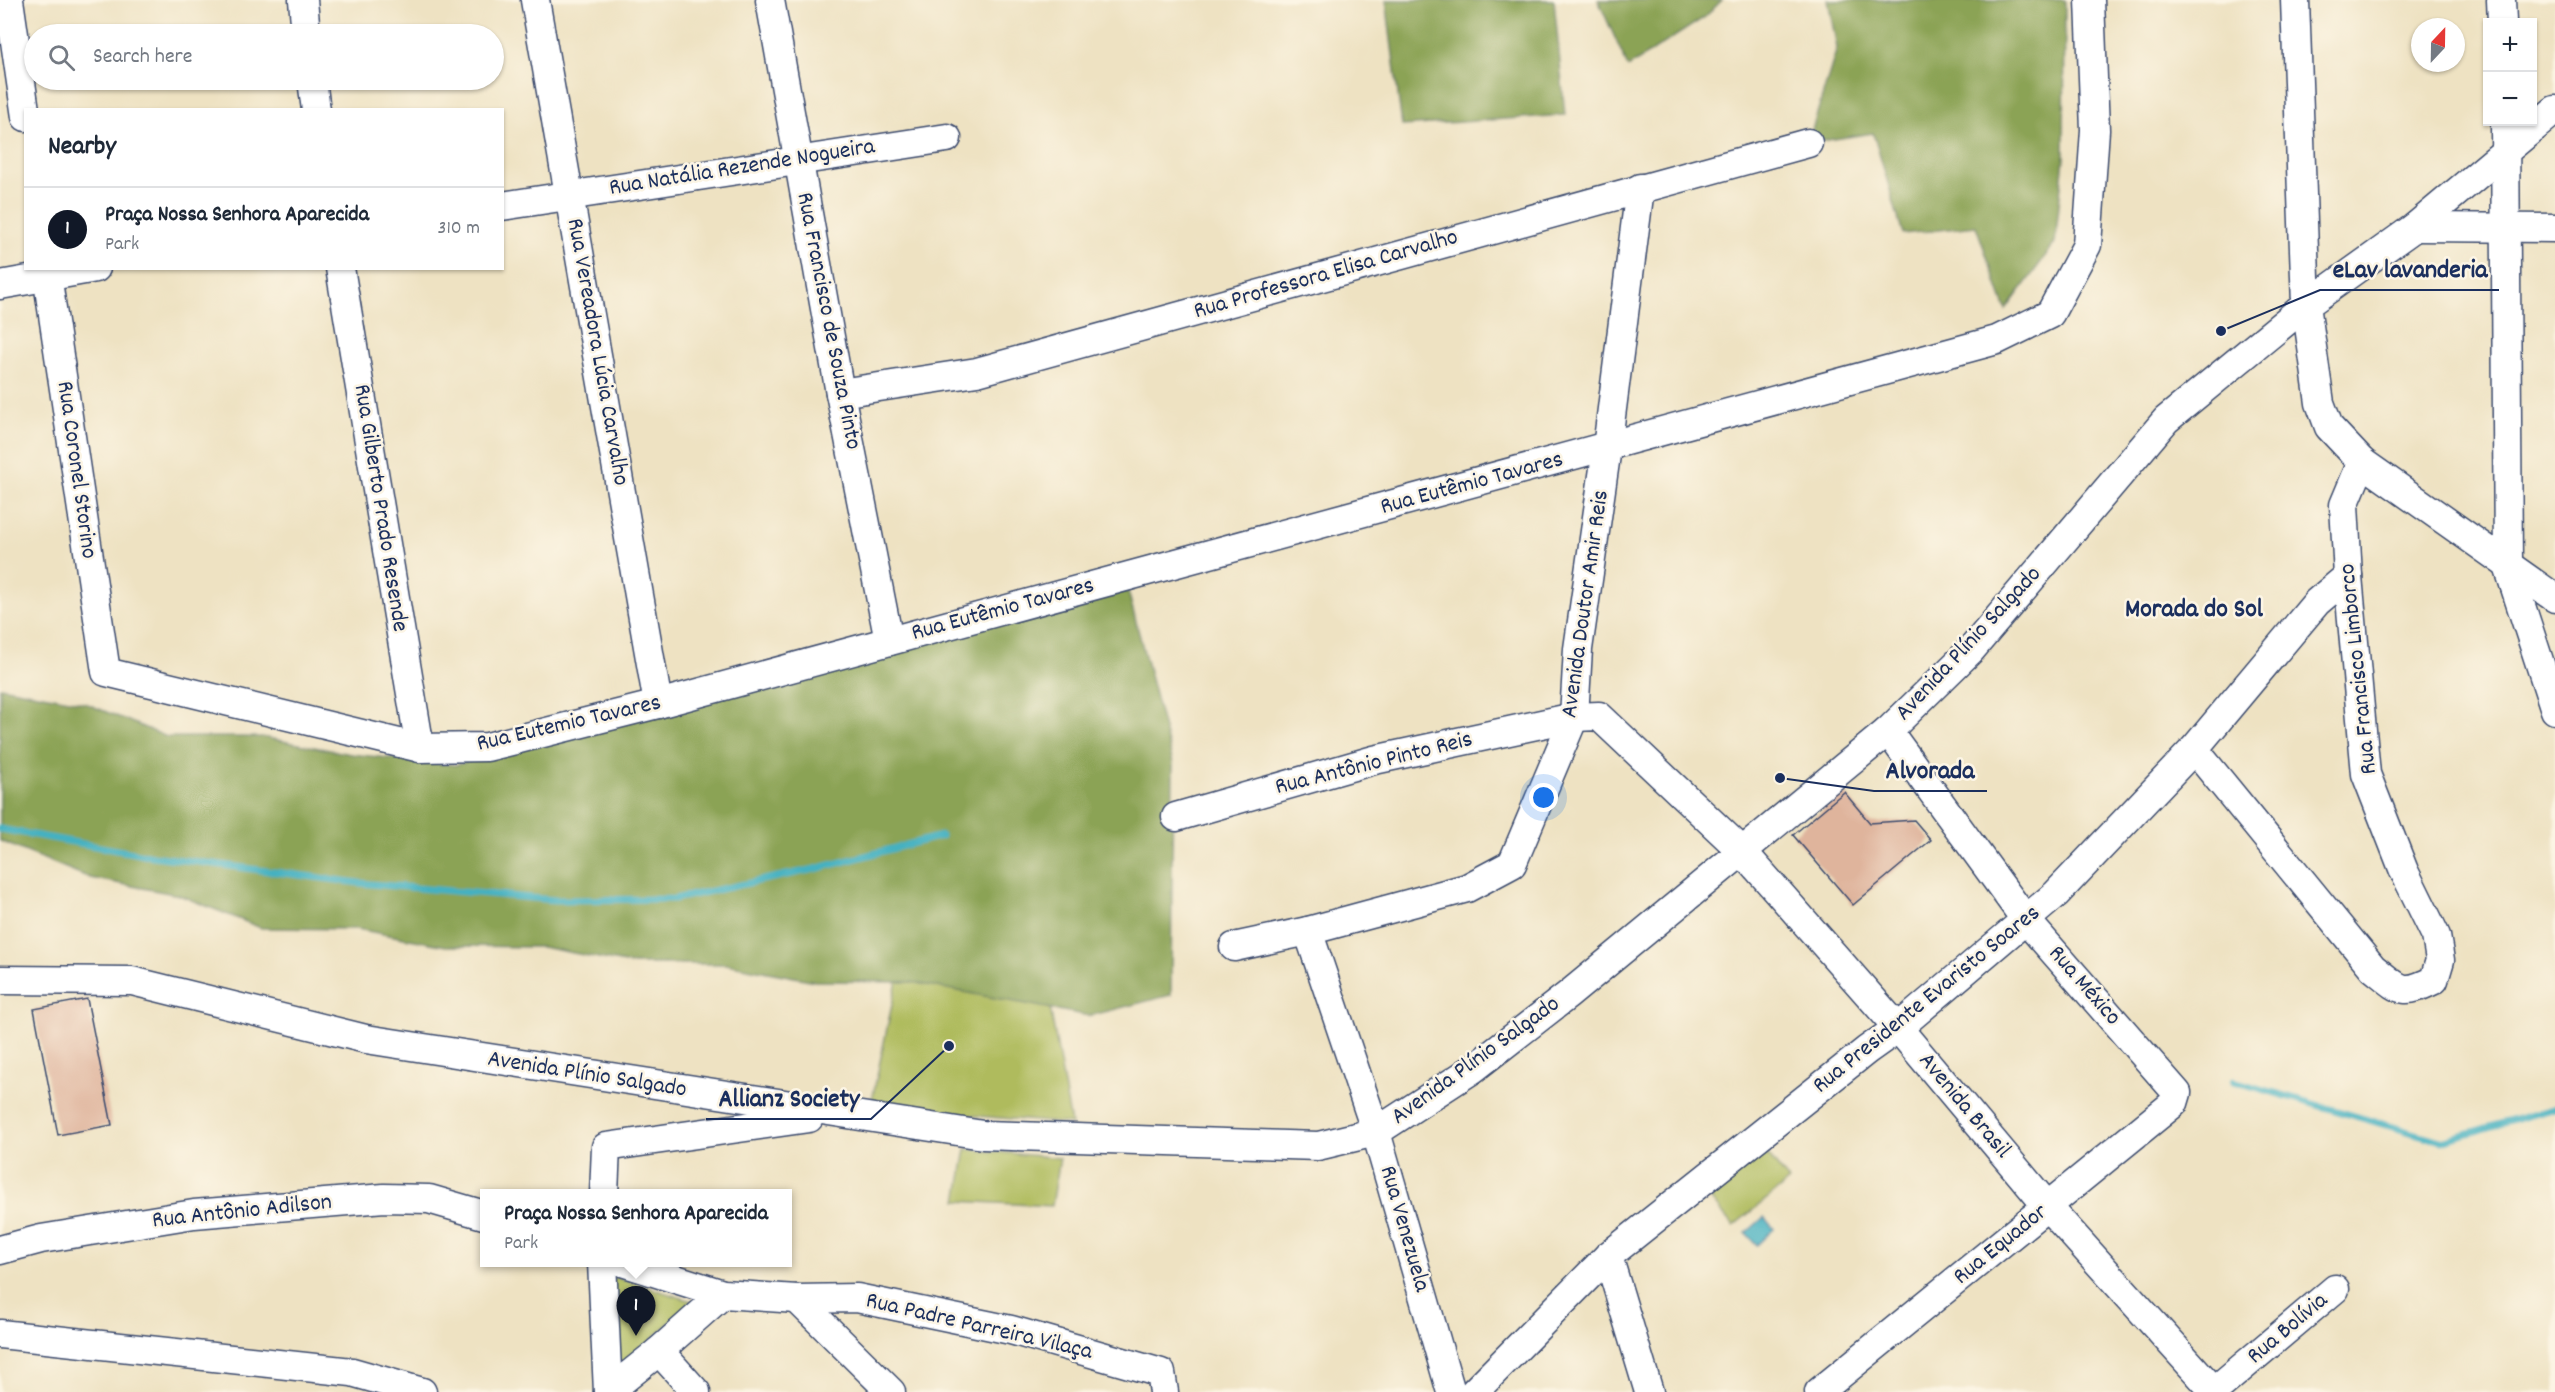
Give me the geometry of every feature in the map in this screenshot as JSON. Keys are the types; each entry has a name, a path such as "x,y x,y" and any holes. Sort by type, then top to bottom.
{"street":[{"path":"9,0 25,108"},
{"path":"303,0 305,24"},
{"name":"Rua Vereadora Lúcia Carvalho","path":"535,0 658,704"},
{"name":"Rua Francisco de Souza Pinto","path":"770,0 840,393 890,641"},
{"name":"Rua Eutêmio Tavares","path":"890,641 1974,347 1997,340 2050,314 2087,245 2095,130 2090,0"},
{"path":"2295,0 2306,305 2320,403 2330,427 2362,462 2555,598"},
{"path":"2501,0 2502,18"},
{"path":"313,90 316,108"},
{"name":"Avenida Plínio Salgado","path":"0,980 132,981 366,1039 742,1100 850,1113 983,1136 1318,1146 1376,1132 1473,1069 1743,852 1888,731 1971,650 2166,420 2306,305 2415,227 2555,110"},
{"path":"2505,126 2508,566 2555,710"},
{"name":"Rua Natália Rezende Nogueira","path":"504,206 947,138"},
{"name":"Rua Professora Elisa Carvalho","path":"840,393 977,372 1808,143"},
{"name":"Avenida Doutor Amir Reis","path":"1234,947 1308,931 1467,888 1512,864 1574,717 1578,649 1607,448 1640,188"},
{"path":"2415,227 2555,228"},
{"path":"0,285 47,272 72,270"},
{"name":"Rua Gilberto Prado Resende","path":"340,270 420,748"},
{"name":"Rua Coronel Storino","path":"47,272 105,672"},
{"name":"Rua Francisco Limborco","path":"2194,749 2373,968 2403,990 2412,990 2434,980 2440,960 2436,936 2404,871 2366,774 2348,576 2344,505 2362,462"},
{"name":"Rua Presidente Evaristo Soares","path":"1474,1392 1608,1256 1867,1050 1898,1028 2056,894 2194,749 2317,602 2348,576"},
{"name":"Rua Eutemio Tavares","path":"105,672 420,748 487,747 658,704 890,641"},
{"name":"Avenida Brasil","path":"1574,717 1599,716 1743,852 1898,1028 2048,1207 2214,1392"},
{"name":"Rua Antônio Pinto Reis","path":"1176,817 1374,760 1574,717"},
{"name":"Rua México","path":"1888,731 2025,919 2176,1093"},
{"name":"Rua Venezuela","path":"1308,931 1376,1132 1451,1392"},
{"name":"Rua Equador","path":"1819,1392 2174,1103 2176,1093"},
{"path":"604,1189 606,1147 850,1113"},
{"name":"Rua Antônio Adilson","path":"0,1250 41,1239 194,1214 384,1198 429,1199 480,1214"},
{"path":"1608,1256 1649,1392"},
{"path":"602,1267 608,1392"},
{"path":"635,1267 723,1294"},
{"name":"Rua Bolívia","path":"2214,1392 2335,1289"},
{"path":"608,1392 659,1351 723,1294"},
{"name":"Rua Padre Parreira Vilaça","path":"723,1294 797,1299 857,1298 1011,1330 1163,1383"},
{"path":"797,1299 891,1392"},
{"path":"0,1334 352,1372 422,1392"},
{"path":"659,1351 696,1392"}],"green space":[{"path":"1386,0 1554,0 1565,115 1402,126"},
{"path":"1598,0 1722,0 1705,17 1628,67"},
{"path":"1828,0 2065,0 2064,158 2055,243 2006,310 1976,226 1903,234 1873,133 1808,143 1837,48"},
{"path":"1128,591 1173,763 1171,995 1089,1016 911,982 815,981 726,964 630,964 542,947 446,946 357,929 261,928 179,895 90,878 0,841 0,687 85,703 167,737 262,737 351,754 455,765 962,633 1055,606"},
{"path":"899,971 1045,979 1071,1124 966,1115 872,1100"},
{"path":"966,1149 1060,1158 1052,1206 957,1201"},
{"path":"1765,1151 1789,1181 1733,1226 1709,1197"},
{"path":"612,1276 692,1301 619,1371"}],"water":[{"path":"1764,1217 1774,1229 1757,1245 1746,1233"}],"building":[{"path":"1844,792 1870,823 1914,820 1931,840 1853,905 1793,835"},
{"path":"87,999 112,1125 58,1135 34,1009"}],"waterway":[{"path":"0,829 145,855 359,883 555,900 674,899 815,869 941,836"},
{"path":"2234,1081 2441,1141 2555,1108"}],"place":[{"name":"eLav lavanderia","path":"2221,331"},
{"name":"Alvorada","path":"1780,778"},
{"name":"Allianz Society","path":"949,1046"},
{"name":"Praça Nossa Senhora Aparecida","path":"636,1336"}],"district":[{"name":"Morada do Sol","path":"2194,610"}]}
